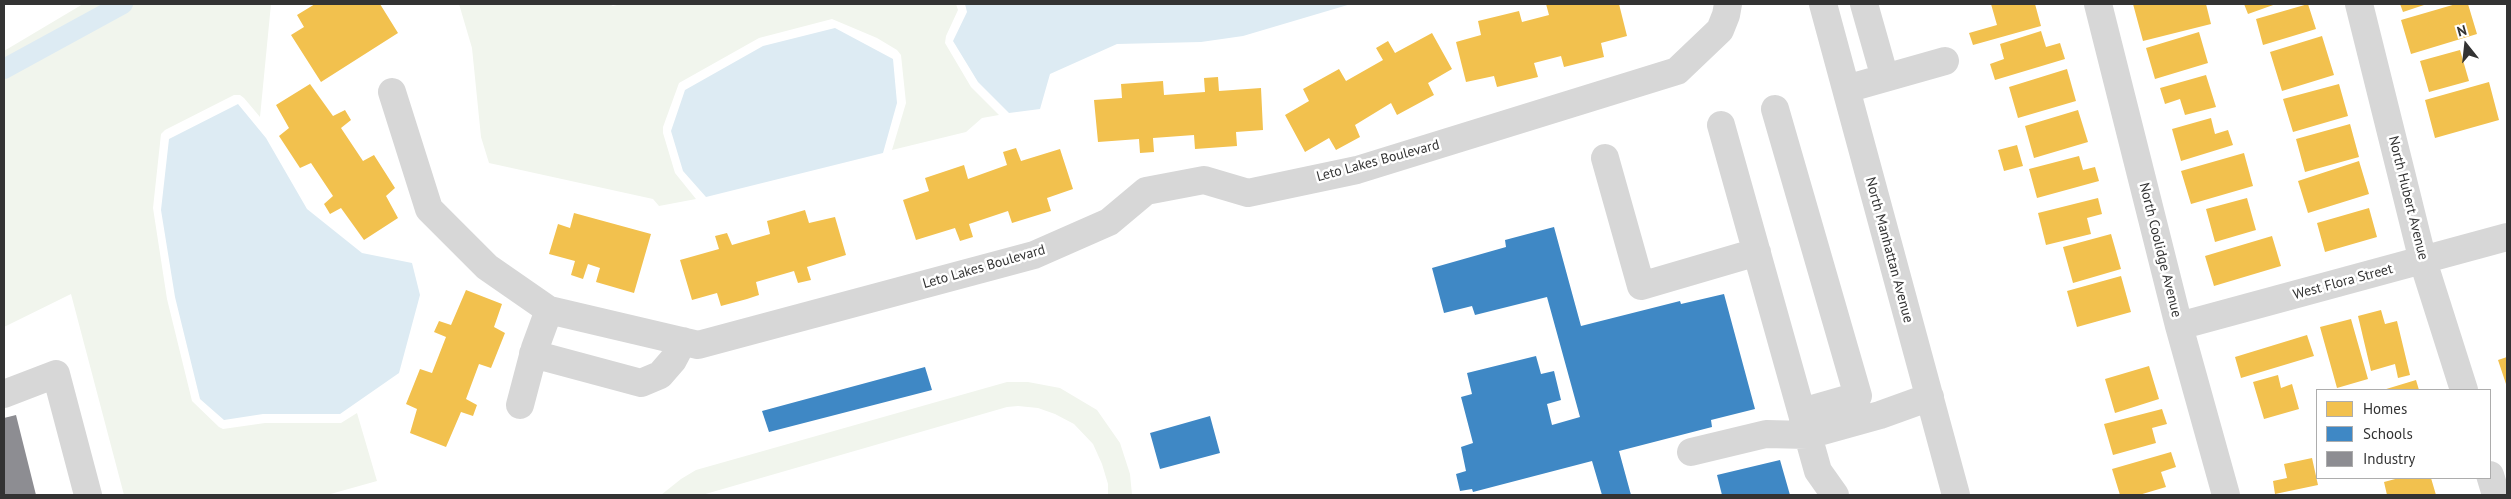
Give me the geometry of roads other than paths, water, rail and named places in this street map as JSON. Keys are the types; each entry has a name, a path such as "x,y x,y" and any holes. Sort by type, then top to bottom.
{"street":[{"name":"Leto Lakes Boulevard","path":"392,92 429,209 487,267 548,310 698,345 1034,256 1109,222 1146,191 1204,180 1248,193 1357,170 1676,71 1720,30 1728,4"},
{"name":"North Manhattan Avenue","path":"1823,4 1956,495"},
{"path":"1864,4 1885,78"},
{"name":"North Coolidge Avenue","path":"2098,4 2179,326 2226,495"},
{"name":"North Hubert Avenue","path":"2359,4 2424,261 2464,389"},
{"path":"1846,89 1945,60"},
{"path":"1775,109 1858,396 1805,423"},
{"path":"1721,125 1805,423 1816,483 1834,495"},
{"path":"1605,158 1641,286 1757,252"},
{"name":"West Flora Street","path":"2179,326 2507,237"},
{"path":"520,406 533,354 548,310"},
{"path":"533,354 641,383 660,375 673,360 683,341"},
{"path":"4,394 56,374 88,495"},
{"path":"1691,452 1805,423 1880,415 1930,398"},
{"path":"2491,478 2496,495"}],"waterway":[{"path":"4,69 123,4"}]}
